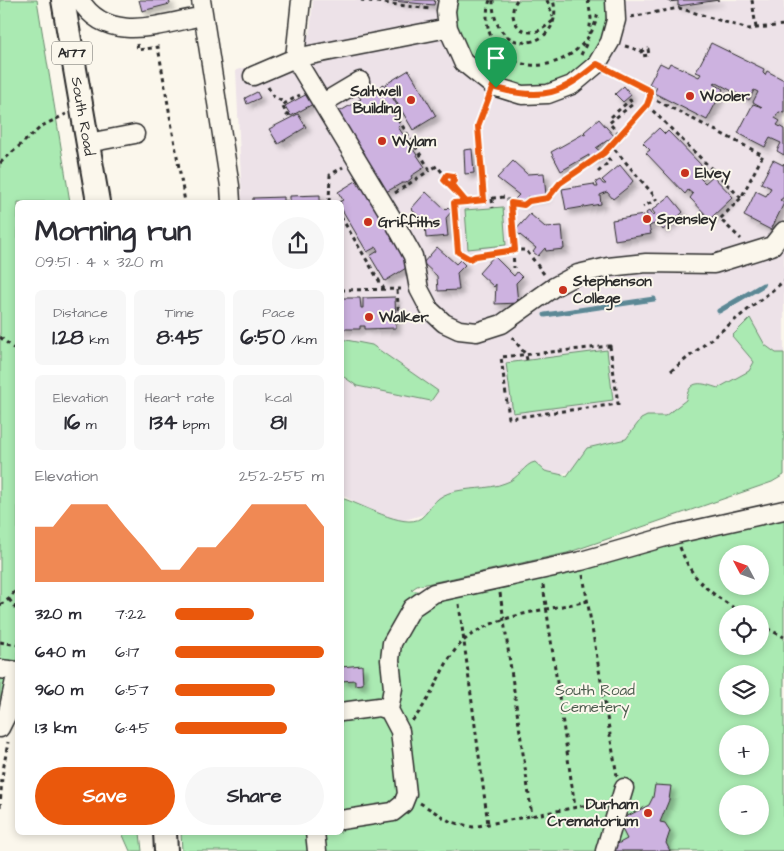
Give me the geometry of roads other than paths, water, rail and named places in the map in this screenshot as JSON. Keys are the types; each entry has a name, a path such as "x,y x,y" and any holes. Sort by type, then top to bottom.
{"main road":[{"name":"South Road","path":"63,0 98,200"},
{"path":"165,835 166,851"}],"street":[{"path":"80,0 97,21 109,26 128,28 202,8 231,200"},
{"path":"301,0 295,58 382,201 412,256 419,288 430,310 444,323 460,330 478,332 502,324 554,287 578,274 608,267 646,263 714,264 772,246 784,231"},
{"path":"256,75 295,58 447,13 463,62 493,86 522,95 548,94 572,85 597,64 610,42 616,20 615,0"},
{"path":"323,103 360,82"},
{"path":"88,143 135,134"},
{"path":"344,820 394,812 403,804 407,794 400,731 390,710 393,688 390,660 392,643 399,628 412,608 419,603 434,593 581,561 676,534 784,510"},
{"path":"5,732 11,670"},
{"path":"344,712 379,707 390,710"},
{"path":"604,851 622,793"},
{"path":"315,835 317,851"}],"waterway":[{"path":"719,311 763,285"},
{"path":"545,315 654,299"}],"place":[{"name":"Wooler","path":"690,96"},
{"name":"Saltwell Building","path":"411,100"},
{"name":"Wylam","path":"382,141"},
{"name":"Elvey","path":"685,173"},
{"name":"Spensley","path":"647,219"},
{"name":"Griffiths","path":"368,222"},
{"name":"Stephenson College","path":"563,290"},
{"name":"Walker","path":"369,317"},
{"name":"Durham Crematorium","path":"648,813"}],"park label":[{"name":"South Road Cemetery","path":"595,698"}]}
